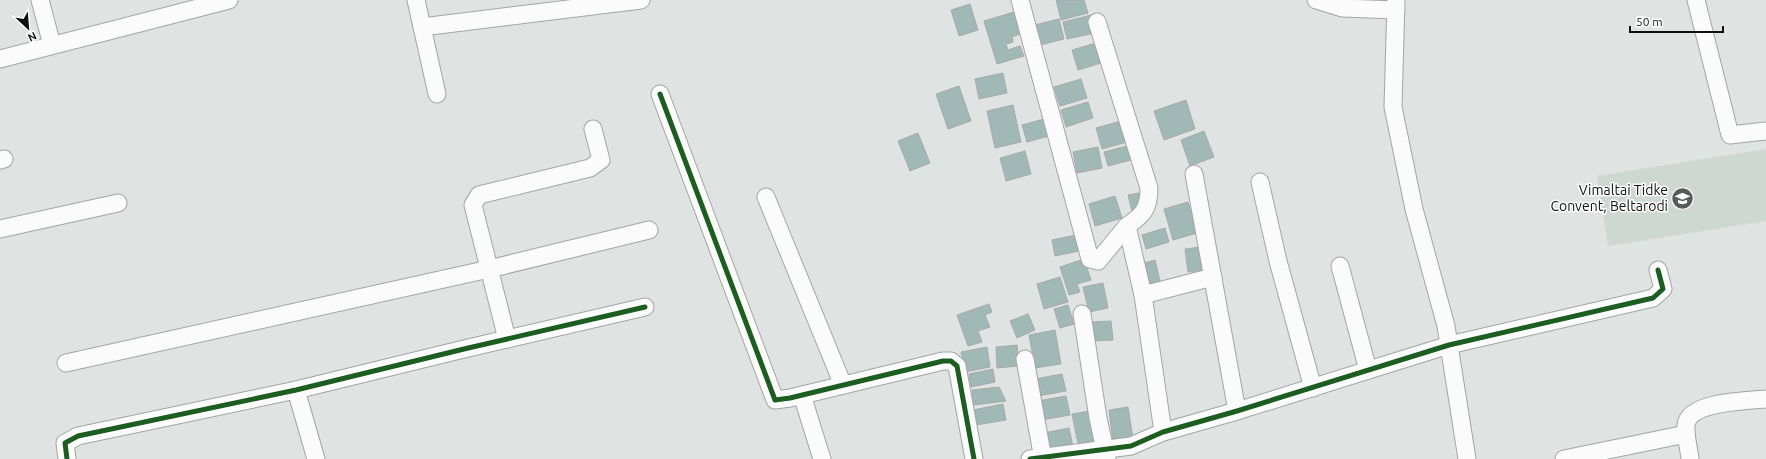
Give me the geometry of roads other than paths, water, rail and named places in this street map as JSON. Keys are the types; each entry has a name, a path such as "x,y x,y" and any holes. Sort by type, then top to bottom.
{"street":[{"path":"40,0 52,45"},
{"path":"0,59 229,0"},
{"path":"416,0 437,94"},
{"path":"422,27 641,0"},
{"path":"1020,0 1090,259 1098,261 1127,226 1144,212 1149,199 1149,188 1097,22"},
{"path":"1316,0 1342,8 1396,5 1393,107 1414,209 1446,326 1467,459"},
{"path":"1696,0 1730,136 1766,131"},
{"path":"660,94 776,400 951,361 957,366 974,459"},
{"path":"507,339 473,205 479,195 590,168 601,160 593,129"},
{"path":"1194,174 1237,411"},
{"path":"1260,182 1278,261 1312,388"},
{"path":"766,196 843,385"},
{"path":"0,229 118,203"},
{"path":"1127,226 1143,295 1163,432"},
{"path":"66,363 490,269 649,230"},
{"path":"1340,266 1368,370"},
{"path":"1025,359 1039,458 1106,454 1131,446 1163,432 1237,411 1449,345 1653,298 1663,289 1658,270"},
{"path":"1143,295 1213,277"},
{"path":"67,459 65,443 78,436 296,390 646,307"},
{"path":"1082,314 1098,418 1106,454"},
{"path":"296,390 316,459"},
{"path":"802,395 822,459"},
{"path":"1690,459 1686,424 1692,413 1704,407 1766,399"},
{"path":"1564,459 1686,434"}],"place":[{"name":"Vimaltai Tidke Convent, Beltarodi","path":"1683,198"}]}
